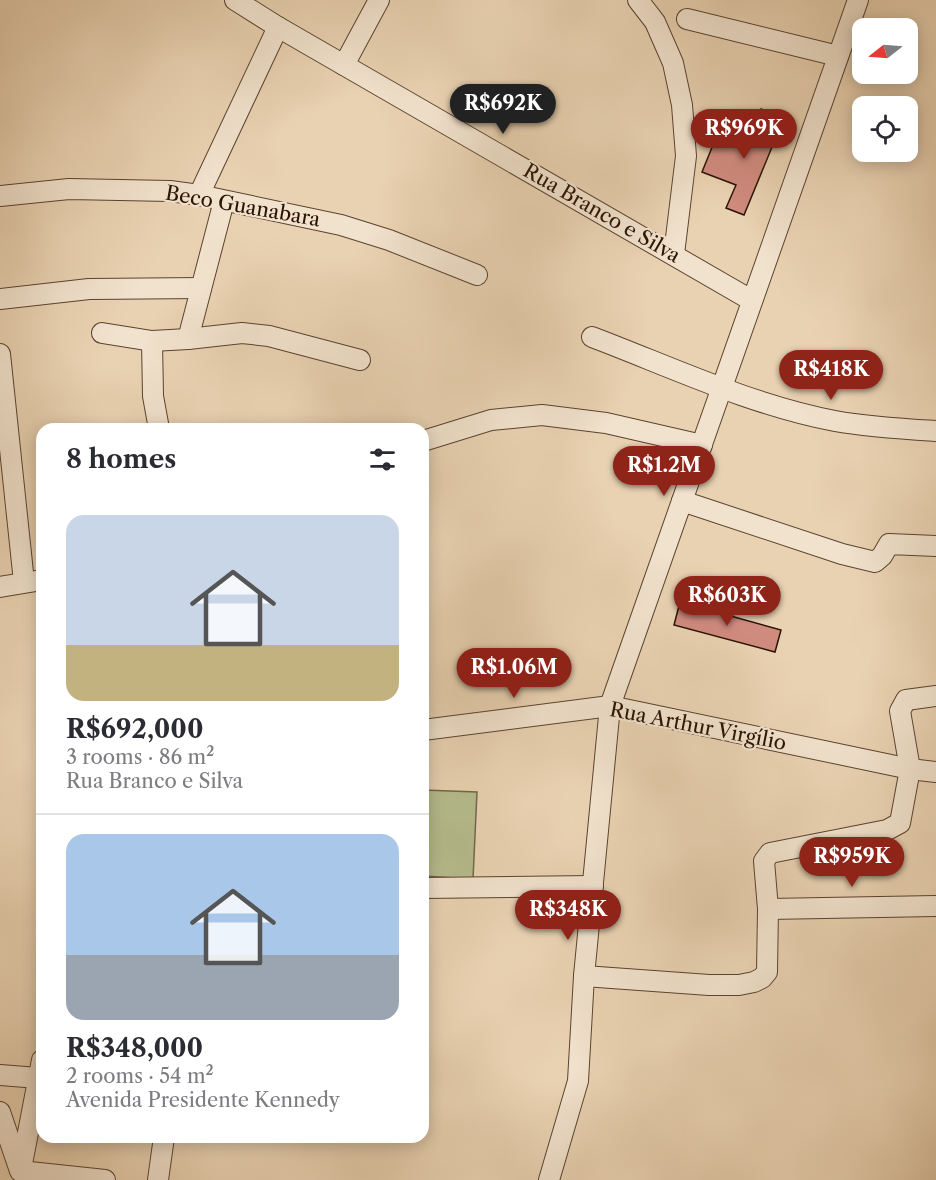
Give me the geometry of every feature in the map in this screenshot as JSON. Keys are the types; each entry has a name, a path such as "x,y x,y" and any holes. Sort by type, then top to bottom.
{"street":[{"name":"Rua Branco e Silva","path":"236,0 278,27 751,300"},
{"path":"344,65 379,0"},
{"path":"638,0 655,22 673,63 682,105 686,156 674,254"},
{"path":"549,1180 578,1081 584,976 610,706 858,0"},
{"path":"687,19 838,56"},
{"path":"199,195 278,27"},
{"name":"Beco Guanabara","path":"0,196 69,189 170,191 199,195 340,225 389,240 477,275"},
{"path":"188,339 224,201"},
{"path":"0,299 88,289 201,288"},
{"path":"102,333 152,341 251,334 269,336 360,360"},
{"path":"592,337 788,410 836,421 936,431"},
{"path":"152,341 153,396 158,423"},
{"path":"0,354 33,581 0,587"},
{"path":"429,439 490,420 542,415 606,423 702,445"},
{"path":"682,501 842,554 875,562 882,556 889,544 936,546"},
{"path":"584,976 709,985 739,985 762,978 767,972 768,909 765,861 770,854 896,827 900,823 909,768 900,711 906,700 936,696"},
{"name":"Rua Arthur Virgílio","path":"429,729 610,706 936,772"},
{"path":"429,888 593,886"},
{"path":"768,909 936,906"},
{"path":"0,1075 36,1070"},
{"path":"20,1176 36,1090"},
{"path":"0,1112 20,1176"},
{"path":"158,1180 163,1143"},
{"path":"20,1176 105,1180"}],"green space":[{"path":"429,790 477,792 473,879 429,876"}],"building":[{"path":"761,109 784,118 744,215 726,208 736,185 702,172 715,140 748,142"},
{"path":"680,602 781,630 775,652 674,625"}]}
